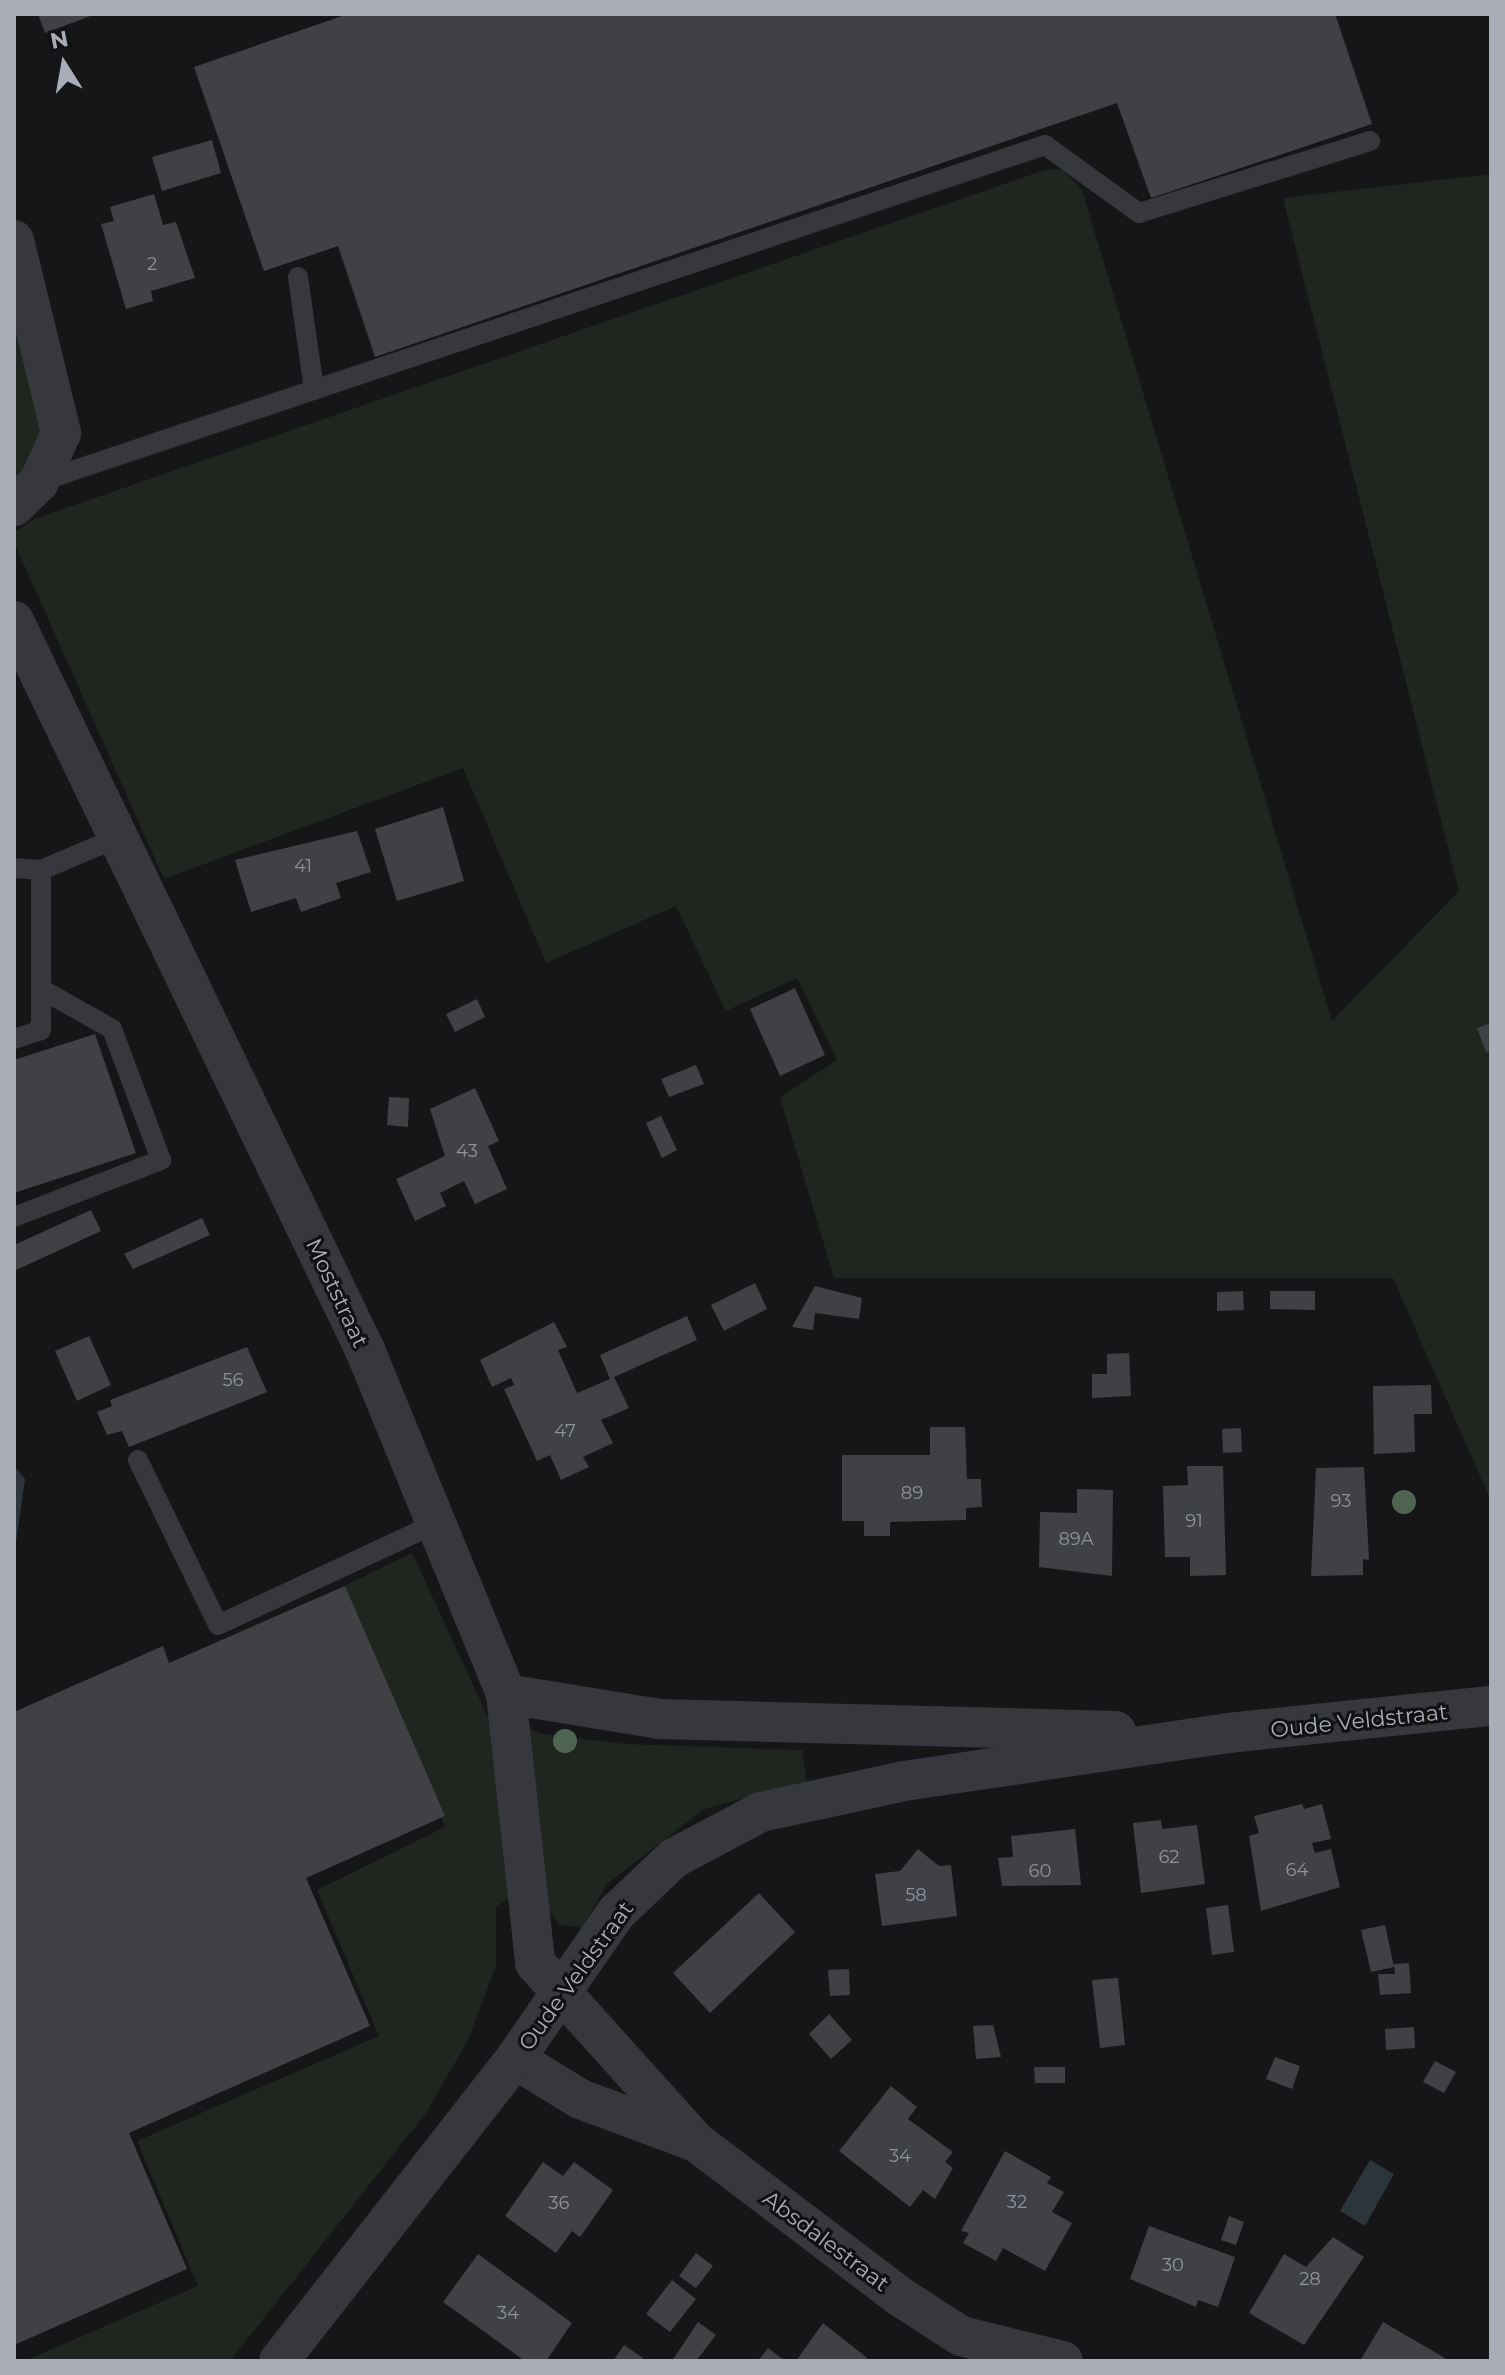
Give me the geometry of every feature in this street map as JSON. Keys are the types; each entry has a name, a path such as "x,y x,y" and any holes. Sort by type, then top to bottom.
{"street":[{"path":"14,240 61,433 26,494"},
{"name":"Moststraat","path":"14,621 365,1350 506,1694 535,1963 562,1992"},
{"name":"Oude Veldstraat","path":"506,1694 660,1719 1228,1733"},
{"name":"Oude Veldstraat","path":"279,2361 515,2059 616,1913 674,1858 761,1812 904,1781 1228,1733 1491,1706"},
{"name":"Absdalestraat","path":"562,1992 695,2141 954,2349 1063,2361"},
{"name":"Absdalestraat","path":"515,2059 580,2099 695,2141"}],"lane":[{"path":"26,494 314,390 1045,145 1139,213 1370,141"},
{"path":"298,277 314,390"},
{"path":"14,868 41,870 119,837"},
{"path":"14,1039 41,1030 41,870"},
{"path":"14,1217 161,1160 112,1029 41,989"},
{"path":"138,1460 218,1625 437,1523"}],"shaded area":[{"path":"1062,169 1082,190 1332,1021 1459,891 1283,198 1491,174 1491,1501 1393,1278 834,1278 780,1097 837,1060 797,978 726,1011 676,906 546,963 463,768 164,879 14,542 14,533 34,519 1045,170"},
{"path":"14,306 46,419 31,459 14,481"},
{"path":"14,1466 25,1479 14,1556"},
{"path":"412,1553 487,1715 543,1734 625,1744 802,1750 807,1782 704,1809 607,1884 582,1928 558,1924 547,1907 543,1873 496,1907 496,1966 468,2040 426,2113 230,2361 24,2361 198,2286 137,2141 379,2036 317,1890 445,1827 345,1586"},
{"path":"1370,2160 1394,2174 1365,2226 1340,2211"}],"building":[{"path":"38,14 96,14 45,33"},
{"path":"348,14 1335,14 1372,124 1151,198 1117,103 375,357 338,246 264,271 194,67"},
{"path":"212,140 221,173 162,191 152,157"},
{"path":"154,194 163,225 176,222 195,278 151,291 153,301 126,309 101,224 114,221 110,207"},
{"path":"443,807 464,881 397,901 375,829"},
{"path":"357,831 371,872 336,883 341,898 301,912 296,898 251,912 235,860"},
{"path":"795,988 825,1055 780,1076 750,1009"},
{"path":"477,999 485,1017 455,1032 446,1014"},
{"path":"1491,1023 1491,1051 1486,1052 1477,1028"},
{"path":"95,1034 136,1153 14,1193 14,1060"},
{"path":"696,1065 704,1084 669,1097 661,1079"},
{"path":"475,1088 499,1141 488,1146 507,1189 475,1204 464,1181 440,1193 446,1206 415,1221 396,1179 445,1156 430,1109"},
{"path":"389,1097 409,1098 408,1127 387,1125"},
{"path":"661,1116 677,1150 662,1158 646,1123"},
{"path":"91,1210 101,1231 14,1271 14,1245"},
{"path":"202,1218 210,1235 133,1269 124,1254"},
{"path":"755,1283 767,1309 724,1331 711,1305"},
{"path":"815,1286 862,1298 859,1319 815,1313 813,1330 792,1327"},
{"path":"1243,1291 1244,1310 1217,1311 1217,1292"},
{"path":"1270,1291 1315,1291 1315,1310 1270,1309"},
{"path":"687,1316 697,1340 614,1377 629,1408 601,1420 613,1443 583,1457 589,1467 561,1480 550,1455 537,1461 504,1389 514,1385 511,1378 492,1387 480,1360 554,1322 567,1347 558,1350 577,1393 610,1379 600,1355"},
{"path":"89,1336 111,1385 77,1401 55,1351"},
{"path":"247,1347 267,1392 129,1447 122,1431 107,1435 97,1412 112,1406 110,1400"},
{"path":"1129,1353 1131,1396 1092,1398 1092,1374 1107,1374 1107,1354"},
{"path":"1431,1385 1432,1414 1414,1414 1415,1452 1374,1454 1373,1386"},
{"path":"930,1427 965,1427 967,1479 981,1479 982,1507 966,1508 966,1520 890,1522 890,1536 864,1536 864,1521 842,1521 842,1455 930,1455"},
{"path":"1241,1428 1242,1452 1223,1453 1222,1429"},
{"path":"1187,1466 1223,1466 1226,1575 1190,1576 1190,1557 1165,1557 1163,1486 1188,1485"},
{"path":"1364,1467 1369,1560 1363,1559 1363,1575 1311,1576 1316,1468"},
{"path":"1077,1489 1113,1490 1112,1576 1039,1567 1040,1512 1077,1513"},
{"path":"345,1586 445,1816 306,1878 370,2026 129,2133 187,2269 14,2345 14,1712 163,1646 169,1663"},
{"path":"1302,1804 1304,1809 1322,1804 1331,1839 1312,1843 1315,1853 1331,1849 1340,1887 1261,1911 1249,1836 1259,1833 1254,1816"},
{"path":"1161,1820 1162,1829 1197,1825 1205,1884 1141,1893 1133,1823"},
{"path":"1075,1829 1081,1885 1002,1886 998,1858 1013,1857 1011,1836"},
{"path":"918,1849 939,1866 951,1865 957,1916 882,1926 875,1874 900,1871"},
{"path":"759,1893 795,1932 710,2013 673,1973"},
{"path":"1228,1905 1234,1952 1212,1955 1206,1908"},
{"path":"1385,1925 1394,1967 1371,1972 1361,1930"},
{"path":"1409,1963 1411,1993 1380,1995 1378,1974 1395,1974 1394,1964"},
{"path":"849,1969 850,1995 830,1996 828,1970"},
{"path":"1118,1978 1125,2045 1100,2048 1092,1980"},
{"path":"829,2014 852,2040 831,2059 809,2034"},
{"path":"993,2025 1001,2057 976,2059 973,2026"},
{"path":"1414,2027 1415,2048 1386,2050 1385,2029"},
{"path":"1275,2057 1300,2066 1292,2089 1266,2079"},
{"path":"1435,2061 1456,2072 1444,2093 1423,2082"},
{"path":"1034,2067 1065,2067 1065,2083 1035,2083"},
{"path":"891,2086 917,2107 908,2119 953,2152 945,2162 953,2168 935,2199 923,2190 910,2207 839,2151"},
{"path":"1005,2151 1051,2177 1047,2183 1064,2192 1052,2212 1072,2223 1045,2271 1003,2248 996,2261 963,2243 969,2233 961,2231"},
{"path":"543,2162 563,2176 574,2162 613,2190 580,2237 572,2231 556,2253 505,2216"},
{"path":"1229,2216 1244,2222 1236,2245 1221,2240"},
{"path":"1149,2226 1235,2257 1218,2307 1198,2300 1196,2307 1130,2279"},
{"path":"1333,2237 1364,2257 1304,2345 1249,2313 1284,2254 1306,2267"},
{"path":"696,2253 713,2266 696,2288 679,2276"},
{"path":"478,2254 572,2323 546,2361 525,2361 443,2302"},
{"path":"672,2280 696,2299 670,2332 646,2314"},
{"path":"698,2322 716,2335 696,2361 672,2361"},
{"path":"1383,2322 1445,2358 1444,2361 1360,2361"},
{"path":"823,2323 871,2361 796,2361"},
{"path":"624,2345 643,2358 641,2361 613,2361"},
{"path":"768,2348 785,2361 758,2361"}]}
